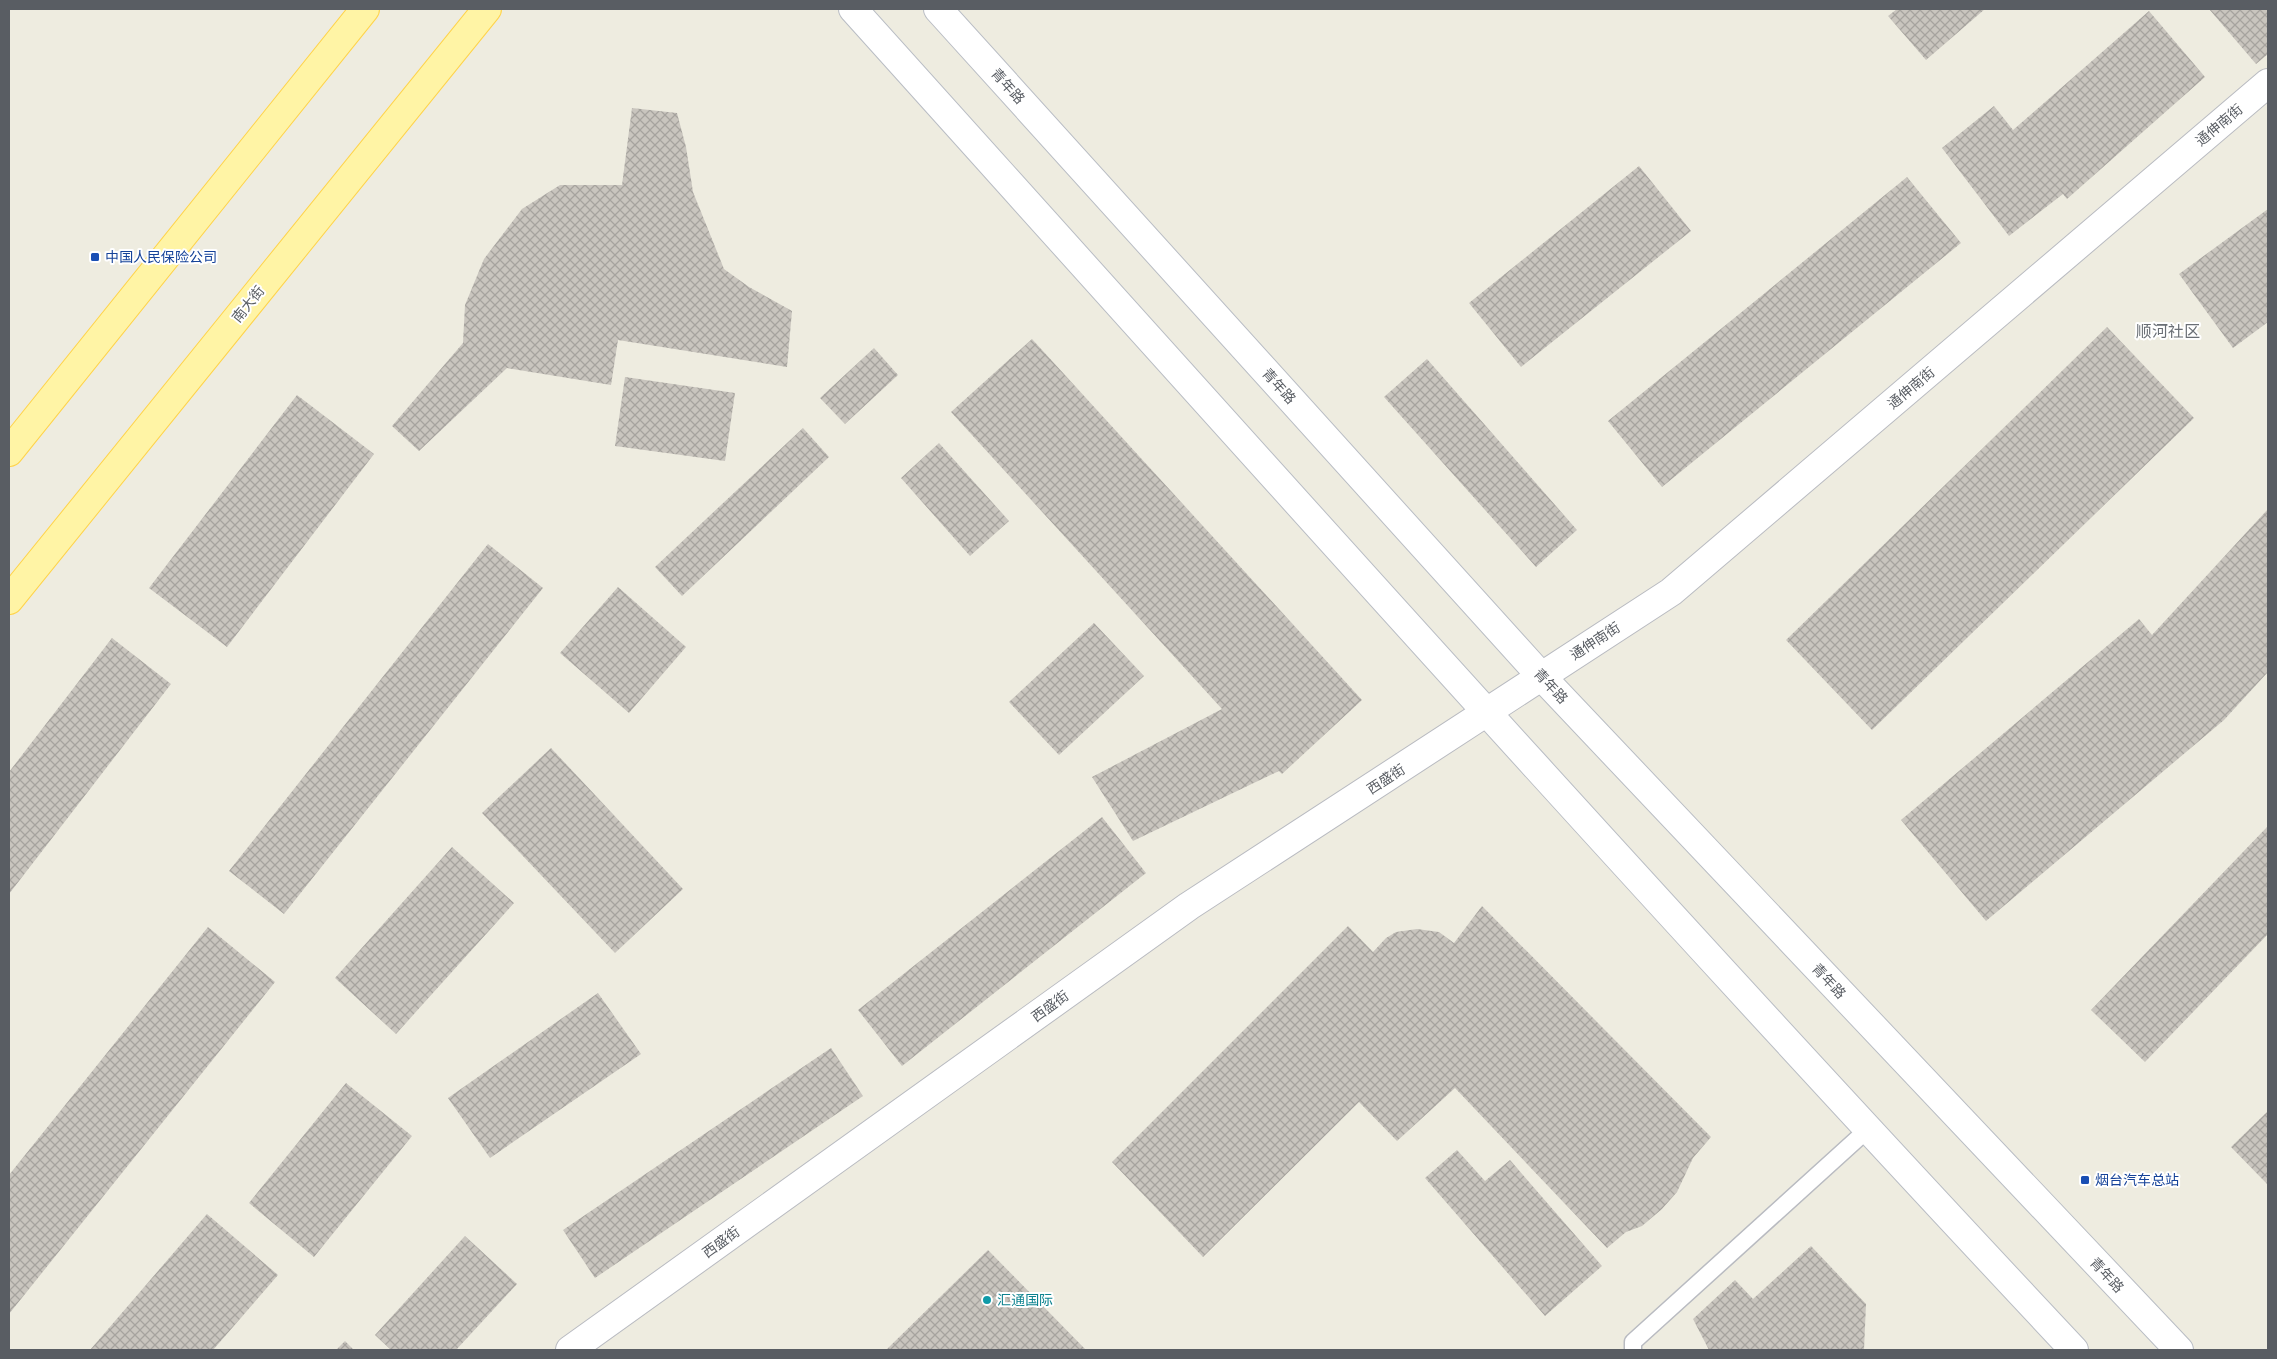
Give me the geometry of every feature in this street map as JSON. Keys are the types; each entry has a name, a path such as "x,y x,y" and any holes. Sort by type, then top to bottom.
{"main road":[{"path":"9,452 365,9"},
{"name":"南大街","path":"9,600 487,9"},
{"path":"853,9 1487,713 1867,1130 2074,1350"},
{"name":"青年路","path":"938,9 1541,676 2178,1350"},
{"name":"通伸南街","path":"1541,676 1670,592 2268,83"},
{"name":"西盛街","path":"570,1350 1189,906 1541,676"}],"lane":[{"path":"1633,1350 1633,1342 1867,1130"}],"building":[{"path":"1897,9 1985,9 1926,60 1888,16"},
{"path":"2209,9 2268,9 2268,54 2256,64"},
{"path":"2149,11 2205,77 2067,199 2063,194 2009,236 1942,148 1994,106 2013,130"},
{"path":"632,108 677,113 686,147 693,192 724,269 749,287 792,311 787,367 618,340 611,385 507,368 419,451 392,426 463,343 465,305 484,259 522,209 560,185 622,185"},
{"path":"1639,166 1691,231 1521,367 1469,303"},
{"path":"1907,177 1961,243 1662,487 1608,421"},
{"path":"2268,209 2268,322 2233,348 2179,274"},
{"path":"2107,327 2194,418 1872,730 1786,640"},
{"path":"1032,339 1362,700 1282,774 1279,771 1133,841 1092,777 1222,709 951,412"},
{"path":"874,348 898,375 845,424 820,398"},
{"path":"1427,359 1577,530 1536,567 1384,397"},
{"path":"625,377 735,393 725,461 615,446"},
{"path":"297,395 374,454 227,647 149,588"},
{"path":"803,428 829,457 682,596 655,567"},
{"path":"939,443 1009,521 970,556 901,478"},
{"path":"2268,509 2268,672 2224,720 1986,921 1901,820 2139,619 2152,635"},
{"path":"488,544 543,588 284,914 229,871"},
{"path":"618,587 686,647 629,713 560,653"},
{"path":"1094,623 1144,676 1059,755 1009,702"},
{"path":"112,638 171,684 9,894 9,772"},
{"path":"551,748 683,889 615,953 482,813"},
{"path":"1102,817 1146,873 902,1066 858,1010"},
{"path":"2268,826 2268,934 2145,1062 2091,1010"},
{"path":"452,847 514,903 396,1034 335,978"},
{"path":"1482,906 1711,1137 1693,1158 1677,1192 1662,1209 1642,1226 1626,1232 1607,1248 1455,1088 1397,1141 1359,1102 1203,1257 1112,1162 1348,926 1373,952 1386,938 1396,932 1417,929 1439,932 1454,943"},
{"path":"208,927 275,982 9,1314 9,1175"},
{"path":"598,993 641,1054 490,1158 448,1098"},
{"path":"831,1048 863,1096 595,1278 563,1230"},
{"path":"346,1083 412,1136 314,1257 249,1203"},
{"path":"2268,1111 2268,1185 2231,1147"},
{"path":"1457,1150 1485,1181 1510,1160 1602,1266 1545,1316 1425,1178"},
{"path":"207,1214 278,1275 213,1350 90,1350"},
{"path":"465,1236 517,1284 456,1350 391,1350 375,1335"},
{"path":"1811,1246 1866,1304 1864,1350 1709,1350 1693,1319 1735,1280 1753,1299"},
{"name":"汇通国际","path":"988,1250 1086,1350 886,1350"},
{"path":"345,1341 354,1350 336,1350"}],"place":[{"name":"中国人民保险公司","path":"95,257"},
{"name":"烟台汽车总站","path":"2085,1180"},
{"name":"汇通国际","path":"987,1300"}],"district":[{"name":"顺河社区","path":"2168,331"}]}
